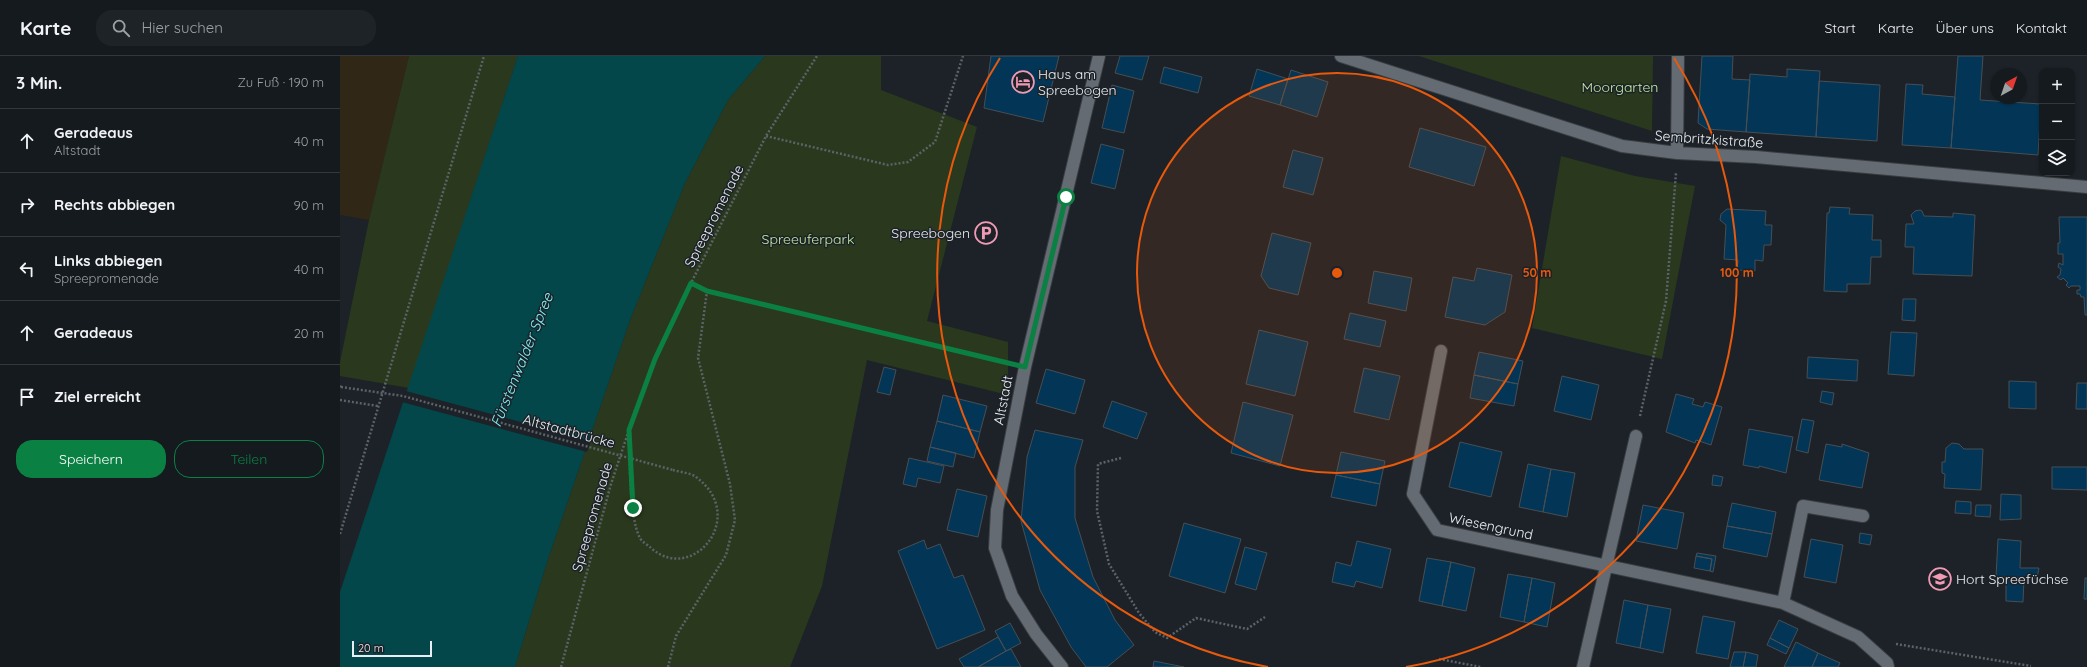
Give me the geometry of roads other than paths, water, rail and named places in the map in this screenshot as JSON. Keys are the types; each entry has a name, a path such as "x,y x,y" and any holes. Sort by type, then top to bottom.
{"street":[{"name":"Altstadt","path":"1062,667 1036,634 1012,596 995,548 997,510 1025,367 1099,56"},
{"name":"Sembritzkistraße","path":"1341,56 1622,146 1677,153 1756,157 2087,187"},
{"path":"1677,153 1678,56"},
{"name":"Wiesengrund","path":"1440,351 1413,494 1437,530 1783,603 1858,637 1887,663 1888,667"},
{"path":"1583,667 1636,436"},
{"path":"1783,603 1803,506 1863,516"}],"water":[{"name":"Fürstenwalder Spree","path":"518,56 765,56 728,100 685,183 630,320 548,559 515,667 340,667 340,592"}],"place":[{"name":"Haus am Spreebogen","path":"1023,82"},
{"name":"Spreebogen","path":"986,233"},
{"name":"Hort Spreefüchse","path":"1940,579"}],"park label":[{"name":"Moorgarten","path":"1620,87"},
{"name":"Spreeuferpark","path":"808,239"}]}
